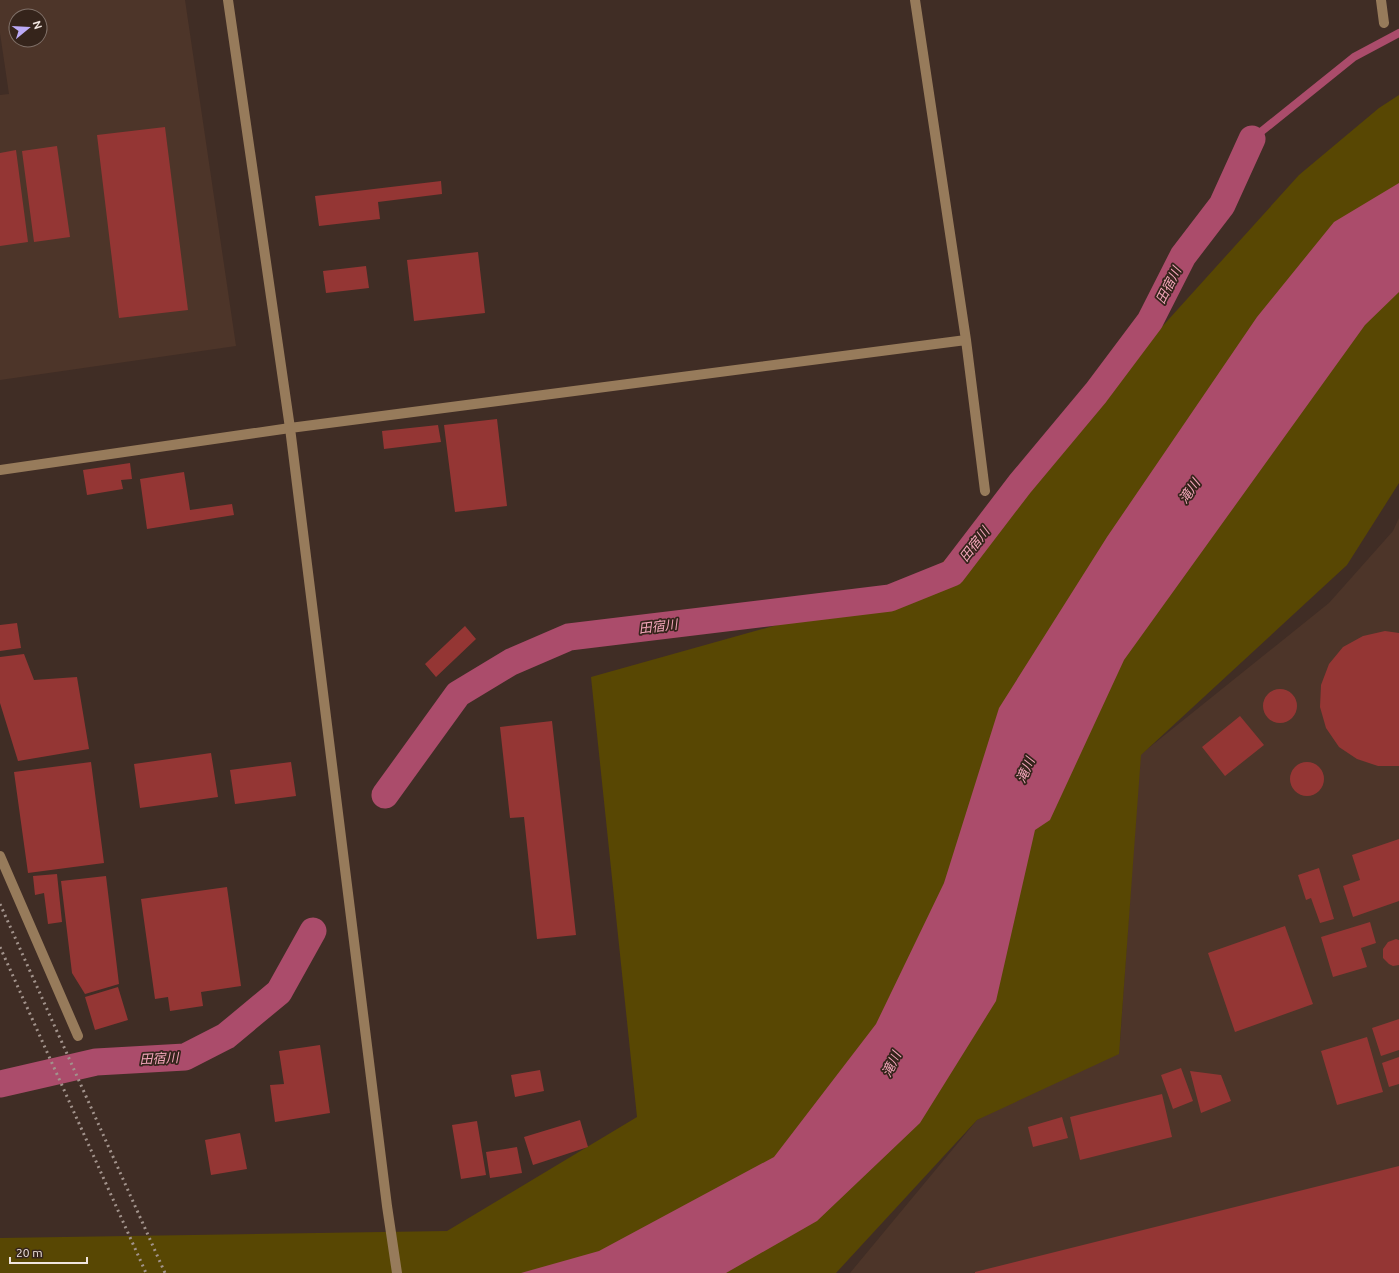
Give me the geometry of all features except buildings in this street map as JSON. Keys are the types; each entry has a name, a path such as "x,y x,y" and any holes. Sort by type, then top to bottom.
{"street":[{"path":"228,0 290,428 387,1206 397,1273"},
{"path":"915,0 966,340 985,491"},
{"path":"1381,0 1384,23"},
{"path":"0,470 290,428 966,340"},
{"path":"0,856 78,1036"}],"shaded area":[{"path":"0,0 185,0 236,346 0,380 0,95 9,94 0,33"},
{"path":"1399,95 1399,483 1347,565 1141,755 1119,1054 977,1120 836,1273 0,1273 0,1238 447,1231 637,1117 591,677 920,585 1020,484 1299,175 1379,108"},
{"path":"1399,518 1399,1273 850,1273 977,1120 1120,1041 1140,755 1329,603 1393,531"}],"water":[{"name":"滝川","path":"1399,183 1399,292 1365,325 1124,660 1050,820 1035,830 996,1001 920,1123 817,1221 726,1273 521,1273 599,1251 774,1157 876,1024 944,883 999,708 1107,537 1257,317 1334,222"}],"waterway":[{"name":"田宿川","path":"1252,139 1354,57 1399,33"},
{"name":"田宿川","path":"385,795 458,694 511,662 569,637 890,598 952,573 1020,484 1096,393 1150,321 1183,256 1222,205 1252,139"},
{"name":"田宿川","path":"0,1084 96,1062 185,1057 226,1036 279,992 313,931"}],"railway":[{"path":"0,904 165,1273"},
{"path":"0,947 146,1273"}]}
